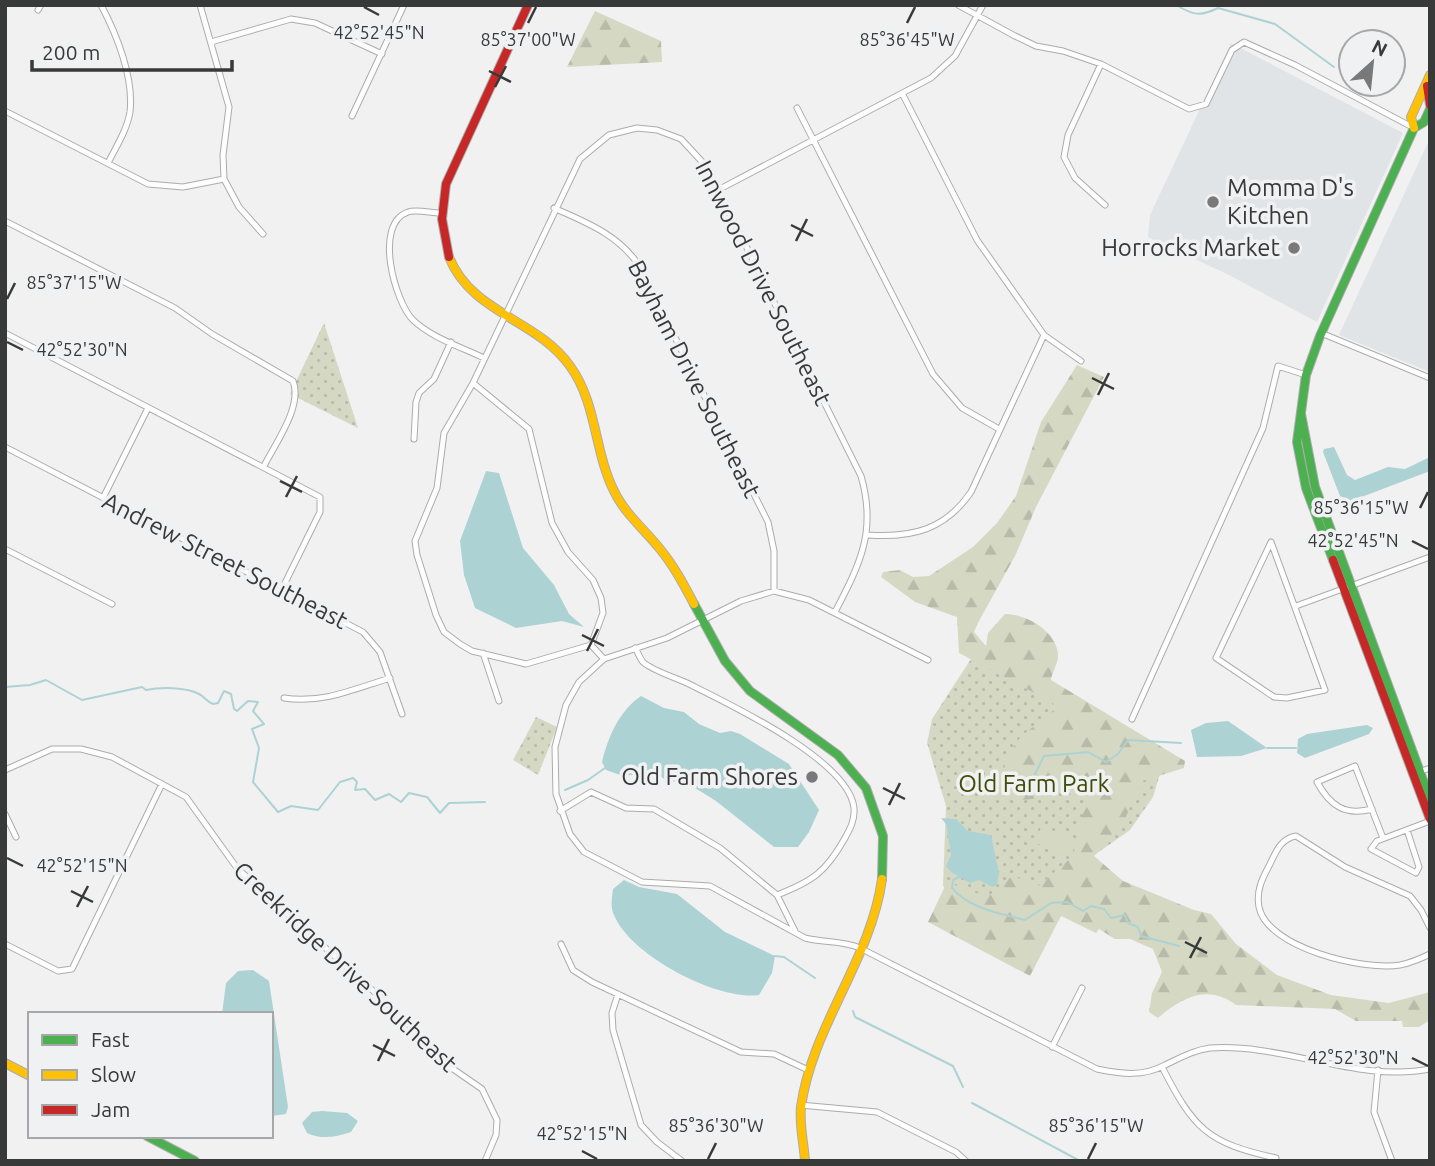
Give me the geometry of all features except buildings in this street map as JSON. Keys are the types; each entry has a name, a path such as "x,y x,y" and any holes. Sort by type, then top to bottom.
{"street":[{"path":"101,5 115,37 130,91 129,116 108,163"},
{"path":"200,5 229,107 223,155 224,179 239,206 263,234"},
{"path":"352,116 404,5"},
{"path":"528,5 449,175 440,213 445,249 454,271 476,298 545,339 577,376 592,406 606,472 627,514 667,558 701,621 737,678 754,695 848,762 873,802 886,851 886,874 879,905 806,1069 800,1105 805,1161"},
{"path":"958,5 1036,46 1063,51 1101,64 1189,109 1198,109 1210,98 1237,44 1251,43 1414,128"},
{"path":"718,190 903,95 943,69 961,48 983,5"},
{"path":"211,41 291,19 315,23 382,54"},
{"path":"1101,64 1069,135 1064,157 1075,178 1105,205"},
{"path":"1414,128 1411,117 1430,76"},
{"path":"1407,830 1419,867 1416,873 1371,849 1383,838 1430,820 1312,477 1300,411 1306,375 1321,333 1414,128 1424,122 1430,107 1426,88 1430,76"},
{"path":"903,95 977,240 1044,335 1081,361"},
{"path":"797,108 933,374 962,408 999,429"},
{"path":"5,111 148,184 183,187 224,179"},
{"name":"Innwood Drive Southeast","path":"591,645 526,664 472,651 444,632 428,591 415,541 437,488 444,433 473,383 578,162 594,144 614,132 637,128 668,133 692,148 718,190 861,476 867,498 868,534 856,571 835,612"},
{"name":"Bayham Drive Southeast","path":"554,208 609,233 623,244 638,264 768,522 774,551 774,591"},
{"path":"440,213 408,212 397,223 387,250 408,314 423,328 484,358"},
{"path":"5,221 176,308 216,337 293,381 296,388 290,414 264,466"},
{"path":"5,333 320,497 322,504 282,589"},
{"path":"1321,333 1430,378"},
{"path":"868,534 895,537 916,534 940,524 956,511 971,492 1044,335"},
{"path":"414,439 419,393 434,379 451,342"},
{"path":"1132,719 1255,448 1263,428 1278,366 1306,375"},
{"path":"473,383 529,429 552,523 568,552 593,580 601,598 603,614 591,645 604,659"},
{"path":"103,498 148,408"},
{"name":"Andrew Street Southeast","path":"5,447 363,632 380,652 402,714"},
{"path":"1271,542 1296,606 1325,690 1287,698 1274,697 1216,658 1271,542"},
{"path":"5,549 112,604"},
{"path":"1296,606 1349,589 1430,557"},
{"path":"928,660 802,596 774,591 741,601 667,638 604,659 579,682 561,720 554,771 560,811 576,843 598,860 642,882 710,886 805,938 848,943 860,948 1097,1069 1133,1075 1163,1067 1186,1054 1210,1048 1255,1051 1409,1073 1430,1069"},
{"path":"635,648 644,662 719,699 800,745 821,760 849,792 854,808 853,824 832,862 823,872 777,895"},
{"path":"484,653 499,701"},
{"path":"284,698 303,701 323,699 390,678"},
{"name":"Creekridge Drive Southeast","path":"5,769 52,749 80,748 111,757 186,797 237,868 401,1016 443,1062 482,1089 489,1098 497,1120 496,1135 485,1161"},
{"path":"1372,809 1356,813 1345,811 1324,796 1317,782 1355,766 1372,809 1383,838"},
{"path":"1416,773 1430,768"},
{"path":"1416,773 1430,799"},
{"path":"5,944 55,970 67,972 76,964 162,784"},
{"path":"560,811 591,792 626,808 654,809 720,848 777,895 795,931"},
{"path":"5,814 16,837"},
{"path":"1430,928 1421,909 1410,897 1345,867 1296,836 1281,843 1259,891 1259,909 1276,933 1303,949 1383,965 1398,965 1430,954"},
{"path":"561,944 566,959 579,975 741,1052 774,1054 806,1069"},
{"path":"1052,1047 1082,988"},
{"path":"618,993 612,1013 613,1030 641,1125 657,1142 682,1161"},
{"path":"5,1063 28,1075"},
{"path":"1163,1067 1187,1113 1209,1135 1234,1148 1276,1158"},
{"path":"1378,1070 1374,1112 1392,1161"},
{"path":"800,1105 862,1109 881,1114 956,1152 965,1161"},
{"path":"151,1138 195,1161"}],"shaded area":[{"path":"1231,43 1403,133 1317,322 1229,275 1148,237 1150,215"},
{"path":"1430,138 1430,372 1339,335"}],"green space":[{"path":"595,11 661,41 662,62 567,67"},
{"path":"324,323 358,428 290,394"},
{"path":"1077,365 1104,377 974,632 986,646 988,633 1005,614 1022,617 1039,625 1052,638 1058,654 1051,680 1185,761 1184,768 1142,781 1124,821 1094,856 1123,881 1194,910 1211,914 1236,944 1277,975 1331,995 1389,1003 1430,992 1430,1020 1419,1027 1403,1027 1402,1021 1356,1021 1335,1009 1236,1005 1215,995 1205,994 1186,999 1158,1018 1149,1012 1152,993 1162,972 1153,949 1130,939 1115,939 1099,929 1096,933 1061,916 1030,976 928,922 947,882 975,893 996,895 1012,875 1037,887 1073,856 1081,818 1090,799 1052,791 1027,800 1015,798 1003,791 1004,770 1011,750 1024,734 1050,714 1054,709 1053,703 959,653 957,617 915,602 881,577 883,572 900,570 913,577 929,576 973,547 997,523 1016,496 1041,422"},
{"name":"Old Farm Park","path":"971,659 1055,690 1166,754 1153,797 1130,830 1059,880 1011,941 953,912 943,885 946,806 927,743 932,719"},
{"path":"536,717 557,727 538,775 513,760"},
{"path":"1041,827 1074,838 1069,855 1036,843"}],"water":[{"path":"1334,447 1347,475 1355,480 1388,467 1405,469 1430,457 1430,471 1351,501 1340,496 1323,452 1324,449"},
{"path":"486,471 499,473 523,548 554,585 569,614 584,627 562,621 516,628 475,608 464,575 460,541"},
{"path":"641,696 664,708 684,712 699,724 720,733 731,731 740,734 789,764 819,810 809,832 798,847 774,847 716,801 687,783 667,781 655,772 623,776 606,770 602,762 611,734 626,709"},
{"path":"1228,721 1267,748 1241,756 1197,757 1191,730 1206,723"},
{"path":"1367,725 1373,728 1369,734 1305,758 1297,753 1298,739 1307,734"},
{"path":"941,818 956,819 968,831 991,835 999,873 997,885 992,887 979,880 970,883 951,872 946,866 951,855 946,824"},
{"path":"624,880 639,887 677,894 725,932 775,956 772,973 759,995 721,991 699,983 656,959 638,945 623,930 612,909 613,889"},
{"path":"253,970 269,981 288,1107 286,1114 273,1116 273,1012 222,1012 226,983 238,971"},
{"path":"312,1112 347,1113 358,1121 351,1132 340,1135 324,1137 307,1133 302,1123"}],"waterway":[{"path":"1176,5 1197,14 1218,8 1275,24 1334,67"},
{"path":"5,687 30,685 46,680 82,700 142,687 146,690 173,688 194,692 213,704 218,703 224,691 231,694 234,709 237,711 248,701 258,702 253,711 264,724 252,729 259,748 253,782 278,812 291,806 318,810 340,782 353,778 357,782 355,790 365,789 375,800 389,794 401,802 409,793 427,797 440,813 449,803 485,802"},
{"path":"1005,782 1034,776 1044,756 1088,752 1106,762 1118,754 1128,740 1181,743"},
{"path":"1267,748 1296,748"},
{"path":"565,790 588,780 605,768"},
{"path":"961,876 953,880 952,888 967,901 986,909 1025,920 1051,903 1067,902 1083,911 1091,906 1104,909 1111,918 1125,915 1128,923 1138,927 1141,936 1179,946"},
{"path":"775,956 784,957 815,978"},
{"path":"853,1011 855,1017 953,1066 963,1087"},
{"path":"972,1103 1080,1161"}],"traffic: fast":[{"path":"1333,560 1306,488 1297,442 1306,375 1320,336 1414,128 1424,122 1430,109"},
{"path":"1301,414 1315,487 1430,799"},
{"path":"694,604 725,661 750,691 838,755 866,788 883,836 882,879"},
{"path":"151,1138 195,1161"}],"traffic: slow":[{"path":"1414,128 1411,117 1430,75"},
{"path":"449,257 459,276 473,291 540,337 570,366 579,380 591,411 602,460 614,491 629,514 670,562 694,604"},
{"path":"805,1161 801,1107 807,1077 866,937 876,909 882,879"},
{"path":"5,1063 28,1075"}],"traffic: jam":[{"path":"449,257 442,219 446,184 528,5"},
{"path":"1427,86 1430,105"},
{"path":"1333,560 1430,819"}],"place":[{"name":"Momma D's Kitchen","path":"1213,202"},
{"name":"Horrocks Market","path":"1294,248"},
{"name":"Old Farm Shores","path":"812,777"}]}
